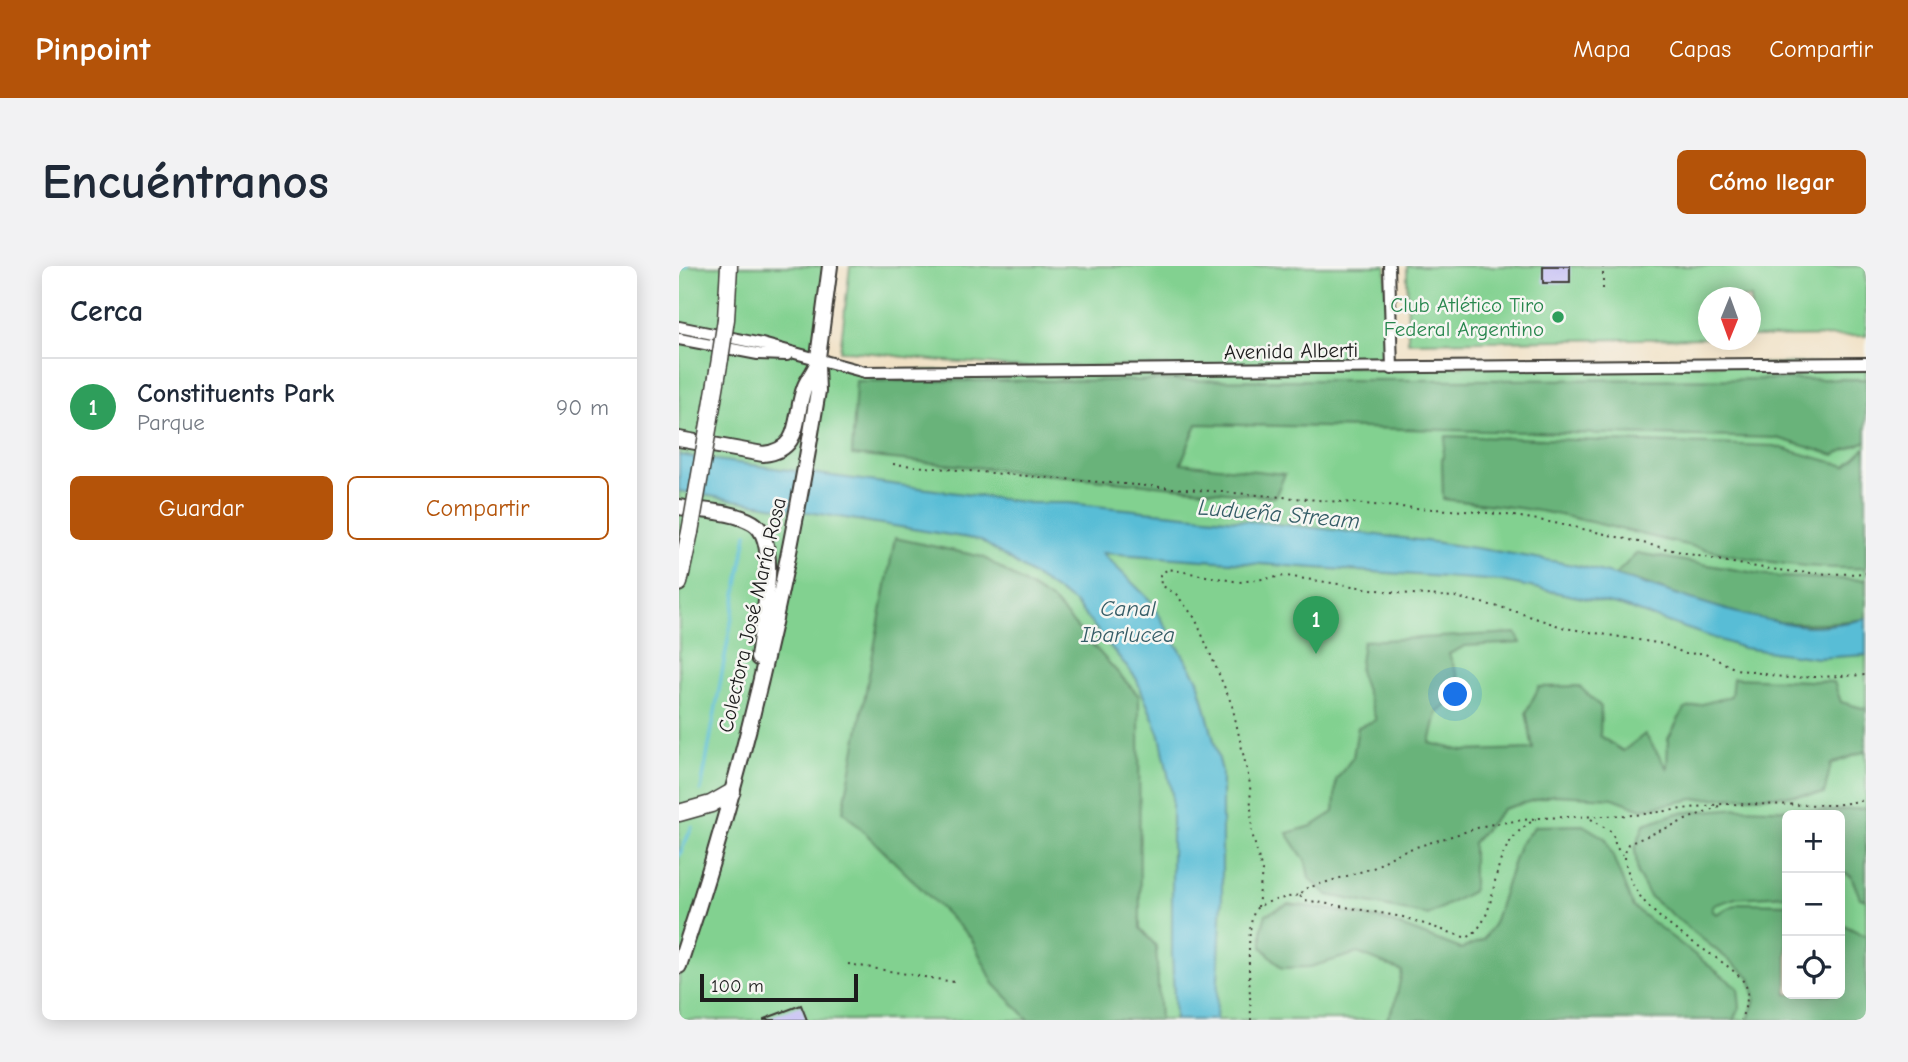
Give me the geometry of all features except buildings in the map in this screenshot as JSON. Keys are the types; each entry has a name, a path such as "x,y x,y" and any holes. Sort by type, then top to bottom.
{"highway":[{"path":"679,583 720,359 726,319 729,266"},
{"path":"679,813 711,804 732,792"}],"main road":[{"name":"Colectora José María Rosa","path":"679,966 732,792 795,527 818,391 813,360 830,266"},
{"path":"679,439 763,454 775,453 785,447 793,435 813,360"},
{"path":"679,507 751,521 765,536 769,561 754,708"}],"street":[{"path":"1389,266 1392,369"},
{"name":"Avenida Alberti","path":"679,327 852,371 912,374 1866,363"},
{"name":"Avenida Alberti","path":"679,339 758,354 813,360"}],"path":[{"path":"1602,266 1603,290"},
{"path":"893,464 1108,485 1470,510 1543,520 1753,568 1831,575 1866,573"},
{"path":"1258,908 1262,871 1252,833 1250,784 1235,716 1195,618 1176,594 1161,584 1160,575 1168,569 1239,582 1286,576 1398,593 1455,597 1565,628 1663,644 1686,654 1703,653 1736,669 1788,678 1866,675"},
{"path":"1251,1020 1249,946 1252,915 1258,908 1300,895 1304,889 1373,868 1400,852 1487,825 1537,818 1589,818 1722,804 1835,805 1866,800"},
{"path":"1623,856 1628,844 1722,804"},
{"path":"1300,895 1305,900 1403,917 1460,938 1467,938 1478,932 1485,918 1505,845 1518,829 1537,818"},
{"path":"1589,818 1612,832 1634,888 1646,906 1685,939 1740,975 1747,988 1747,1002 1741,1020"},
{"path":"848,964 954,982"}],"green space":[{"path":"679,266 830,266 818,359 852,371 1866,363 1866,1020 679,1020"},
{"path":"850,266 1386,266 1387,351 1385,359 1355,365 1009,367 840,351"},
{"name":"Club Atlético Tiro Federal Argentino","path":"1407,266 1866,266 1866,336 1761,337 1761,287 1698,287 1698,338 1408,342"},
{"path":"1866,379 1866,441 1834,455 1777,438 1197,424 1181,463 1285,474 1275,497 852,455 856,381"},
{"path":"1446,436 1774,446 1846,466 1866,447 1866,568 1826,568 1746,558 1550,513 1443,499 1442,461"},
{"path":"895,538 983,557 1054,602 1139,696 1140,928 1156,946 1160,1020 1029,1020 994,984 971,938 843,811"},
{"path":"1637,553 1779,577 1866,580 1866,619 1830,623 1776,622 1722,611 1615,575"},
{"path":"1516,633 1521,643 1465,646 1449,654 1464,692 1437,713 1430,743 1463,751 1533,749 1526,712 1539,687 1579,686 1601,707 1600,736 1623,751 1645,734 1667,768 1668,739 1684,709 1731,696 1733,678 1834,682 1841,702 1866,709 1866,751 1831,764 1824,794 1694,799 1642,809 1613,798 1553,795 1503,809 1473,843 1473,891 1428,915 1328,895 1309,878 1306,862 1287,833 1312,826 1334,812 1336,780 1353,757 1358,727 1376,720 1359,671 1363,641"},
{"path":"1741,808 1802,810 1782,810 1782,895 1736,898 1714,905 1712,910 1716,914 1739,903 1782,904 1782,999 1845,999 1845,926 1866,936 1866,1020 1748,1020 1755,999 1750,977 1650,897 1638,875 1635,849 1644,824 1677,813"},
{"path":"1866,808 1866,900 1860,898 1851,876 1845,873 1844,810"},
{"path":"1583,825 1606,839 1633,907 1738,988 1740,1007 1734,1020 1386,1020 1395,1004 1402,971 1358,953 1310,967 1282,968 1262,947 1262,928 1266,914 1289,904 1385,920 1461,949 1483,940 1494,923 1519,845 1535,826"}],"water":[{"name":"Canal Ibarlucea","path":"679,455 1030,503 1068,503 1324,529 1515,554 1607,573 1721,608 1778,622 1815,626 1866,619 1866,655 1817,658 1743,648 1621,606 1501,581 1102,553 1150,600 1198,680 1222,771 1222,897 1216,1020 1175,1020 1172,954 1172,794 1160,735 1136,678 1075,603 980,540 679,491"}],"waterway":[{"path":"679,270 687,266"},
{"path":"701,790 747,534"},
{"path":"679,856 692,827"}],"place":[{"name":"Club Atlético Tiro Federal Argentino","path":"1558,317"},
{"name":"Constituents Park","path":"1316,654"}],"water label":[{"name":"Ludueña Stream","path":"1279,514"}]}
